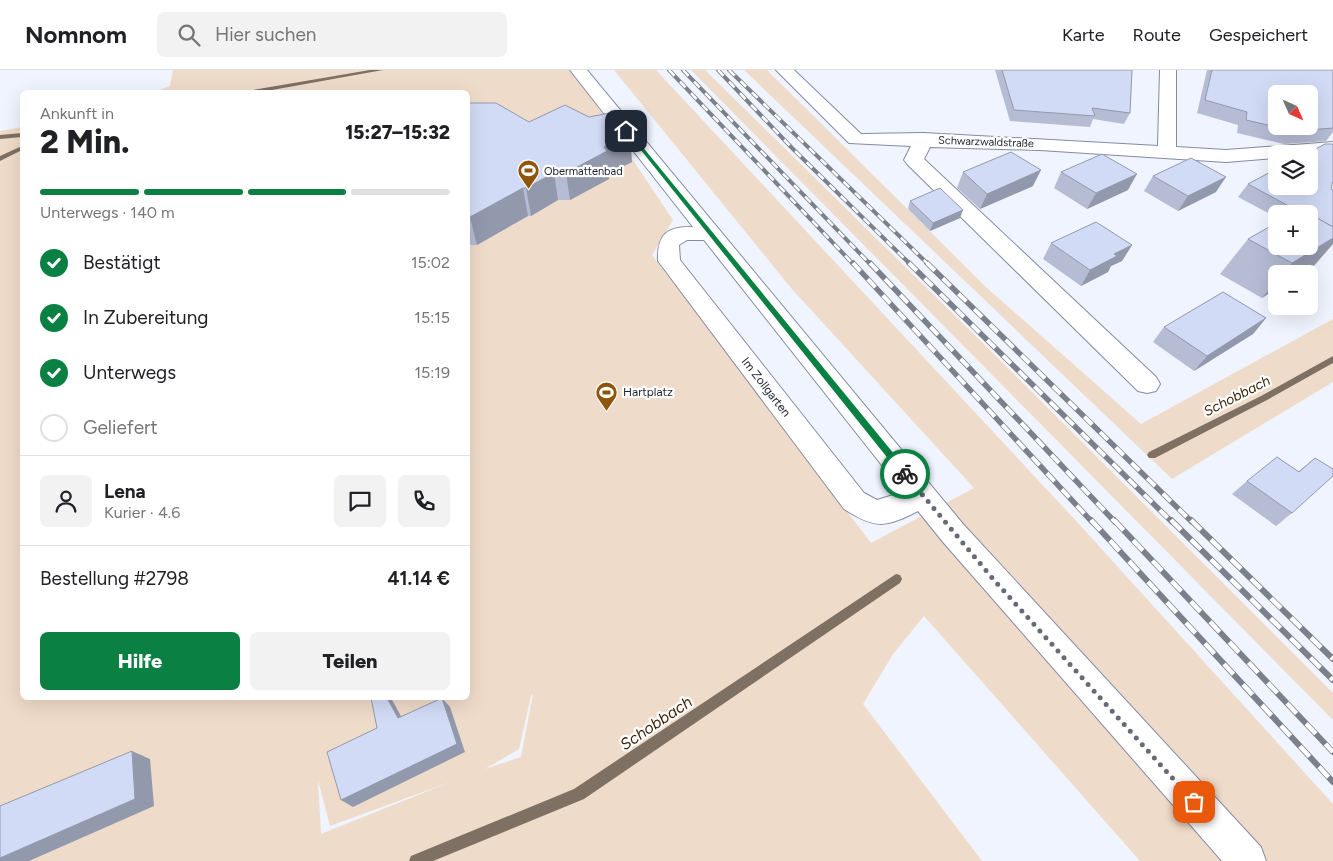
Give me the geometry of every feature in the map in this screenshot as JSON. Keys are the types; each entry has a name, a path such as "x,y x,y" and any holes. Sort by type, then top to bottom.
{"street":[{"path":"578,70 709,234 994,580 1247,861"},
{"path":"784,70 856,139 924,139"},
{"path":"1167,153 1168,70"},
{"path":"846,149 870,139"},
{"name":"Schwarzwaldstraße","path":"1147,384 914,160 924,139 1040,144 1226,156 1333,148"},
{"name":"Im Zollgarten","path":"709,234 682,233 668,243 669,261 854,501 874,513 898,508 923,496"}],"shaded area":[{"path":"173,70 573,70 673,220 652,255 871,543 974,488 791,288 614,70 656,70 1078,523 1333,804 1333,861 1140,861 924,616 893,654 863,704 982,861 0,861 0,131 20,127 20,700 470,700 470,90 160,90 170,86","holes":["533,694 521,757 485,769 519,749","318,780 330,826 453,781 321,834"]},
{"path":"691,70 705,70 1000,360 1333,693 1333,720"},
{"path":"744,70 767,70 987,288 1141,424 1333,319 1333,382 1172,479"}],"building":[{"path":"1002,70 1132,70 1130,113 1092,108 1095,116 1014,110"},
{"path":"1212,70 1333,70 1333,128 1318,129 1318,85 1268,85 1268,125 1246,120 1247,112 1205,100"},
{"path":"470,103 496,103 529,122 565,105 589,117 615,112 630,134 604,147 607,151 566,173 554,173 470,217"},
{"path":"1325,144 1333,144 1333,181 1331,189 1333,190 1333,227 1318,219 1318,205 1287,205 1268,195 1318,195 1318,148"},
{"path":"1011,152 1041,170 987,194 963,172"},
{"path":"1102,154 1137,174 1096,193 1061,172"},
{"path":"1191,158 1226,177 1188,196 1153,176"},
{"path":"1268,173 1268,195 1248,184"},
{"path":"940,188 963,210 933,223 910,201"},
{"path":"1318,219 1333,227 1333,238 1318,247"},
{"path":"1096,222 1132,245 1114,254 1117,256 1090,270 1051,243"},
{"path":"1268,228 1268,250 1248,239"},
{"path":"1277,255 1305,255 1292,263"},
{"path":"1223,292 1266,318 1207,356 1164,327"},
{"path":"1277,457 1299,472 1315,458 1333,469 1333,476 1292,513 1247,481"},
{"path":"371,700 388,700 398,718 438,700 443,700 457,744 341,800 327,752 377,728"},
{"path":"132,751 135,799 0,858 0,806"}],"waterway":[{"path":"265,90 380,70"},
{"path":"0,137 20,135"},
{"path":"0,159 20,149"},
{"name":"Schobbach","path":"1152,455 1264,398 1333,359"},
{"name":"Schobbach","path":"416,861 579,794 896,579"}],"railway":[{"path":"669,70 854,265"},
{"path":"683,70 871,265"},
{"path":"718,70 792,148 911,265"},
{"path":"729,70 929,265"},
{"path":"853,263 1092,522"},
{"path":"870,263 1115,522"},
{"path":"909,263 1172,522"},
{"path":"927,263 1192,522"},
{"path":"1091,520 1333,782"},
{"path":"1114,520 1333,752"},
{"path":"1171,520 1333,680"},
{"path":"1191,520 1333,659"}],"way so far":[{"path":"905,474 994,580 1194,802"}],"place":[{"name":"Obermattenbad","path":"528,190"},
{"name":"Hartplatz","path":"607,411"}],"route":[{"path":"626,131 905,474"}]}
